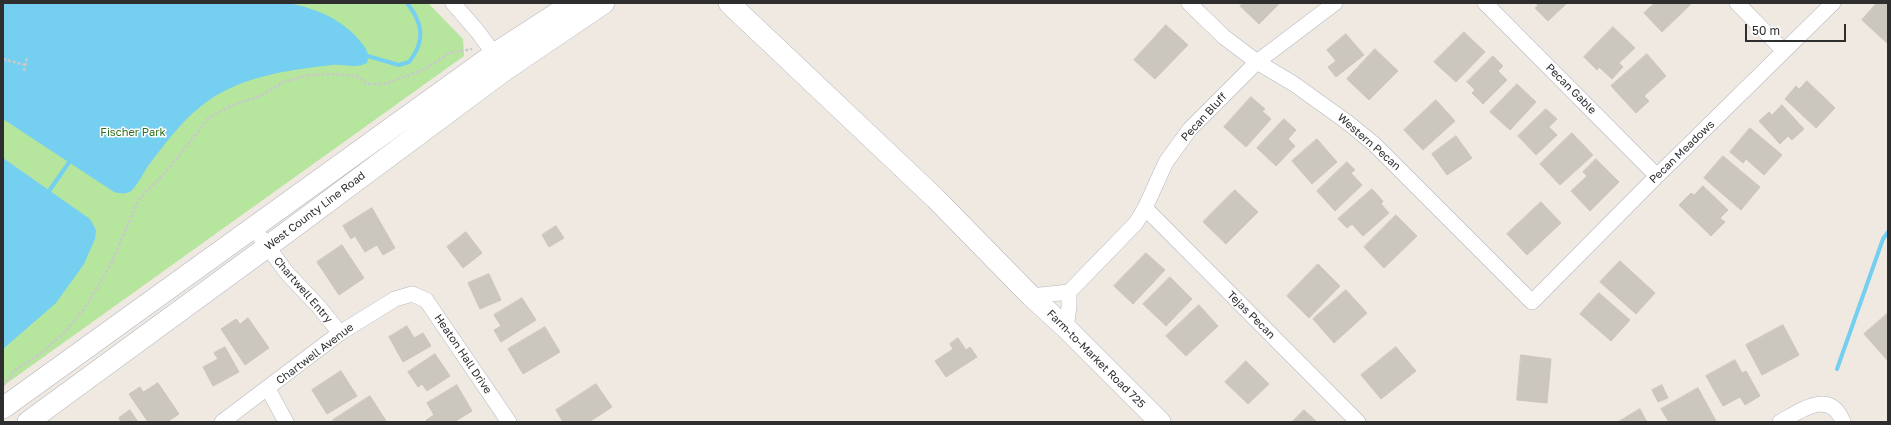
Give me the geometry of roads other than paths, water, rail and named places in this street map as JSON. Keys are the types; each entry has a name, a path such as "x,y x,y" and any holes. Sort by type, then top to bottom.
{"main road":[{"name":"West County Line Road","path":"28,422 267,248 573,3"},
{"name":"West County Line Road","path":"3,408 253,227 500,62 604,3"},
{"name":"Farm-to-Market Road 725","path":"729,3 935,198 1031,296 1066,328 1160,422"}],"street":[{"path":"454,3 500,62"},
{"name":"Western Pecan","path":"1189,3 1224,37 1257,62 1294,84 1347,122 1374,144 1532,302"},
{"name":"Pecan Bluff","path":"1069,292 1136,223 1145,208 1166,162 1190,129 1257,62 1335,3"},
{"name":"Pecan Gable","path":"1485,3 1657,176"},
{"path":"1737,3 1784,51"},
{"name":"Pecan Meadows","path":"1532,302 1657,176 1833,3"},
{"name":"Tejas Pecan","path":"1145,208 1358,422"},
{"name":"Chartwell Entry","path":"253,227 287,274 319,307 340,333"},
{"path":"1031,296 1069,292 1066,328"},
{"name":"Chartwell Avenue","path":"222,422 268,389 340,333 395,300 412,294"},
{"name":"Heaton Hall Drive","path":"412,294 426,300 509,422"},
{"path":"268,389 286,422"},
{"path":"1780,422 1807,407 1820,404 1826,405 1837,411 1843,422"}],"water":[{"path":"3,3 289,3 309,8 337,21 353,33 364,46 368,53 368,59 367,63 363,65 332,65 297,69 263,77 229,88 193,113 166,142 134,188 129,192 120,193 114,192 3,119"},
{"path":"3,158 90,219 96,230 95,239 84,264 56,303 3,349"}],"waterway":[{"path":"364,55 399,65 409,62 418,47 420,32 416,18 407,3"},
{"path":"47,194 72,158"},
{"path":"1837,369 1883,239 1888,232"}],"park label":[{"name":"Fischer Park","path":"133,133"}]}
